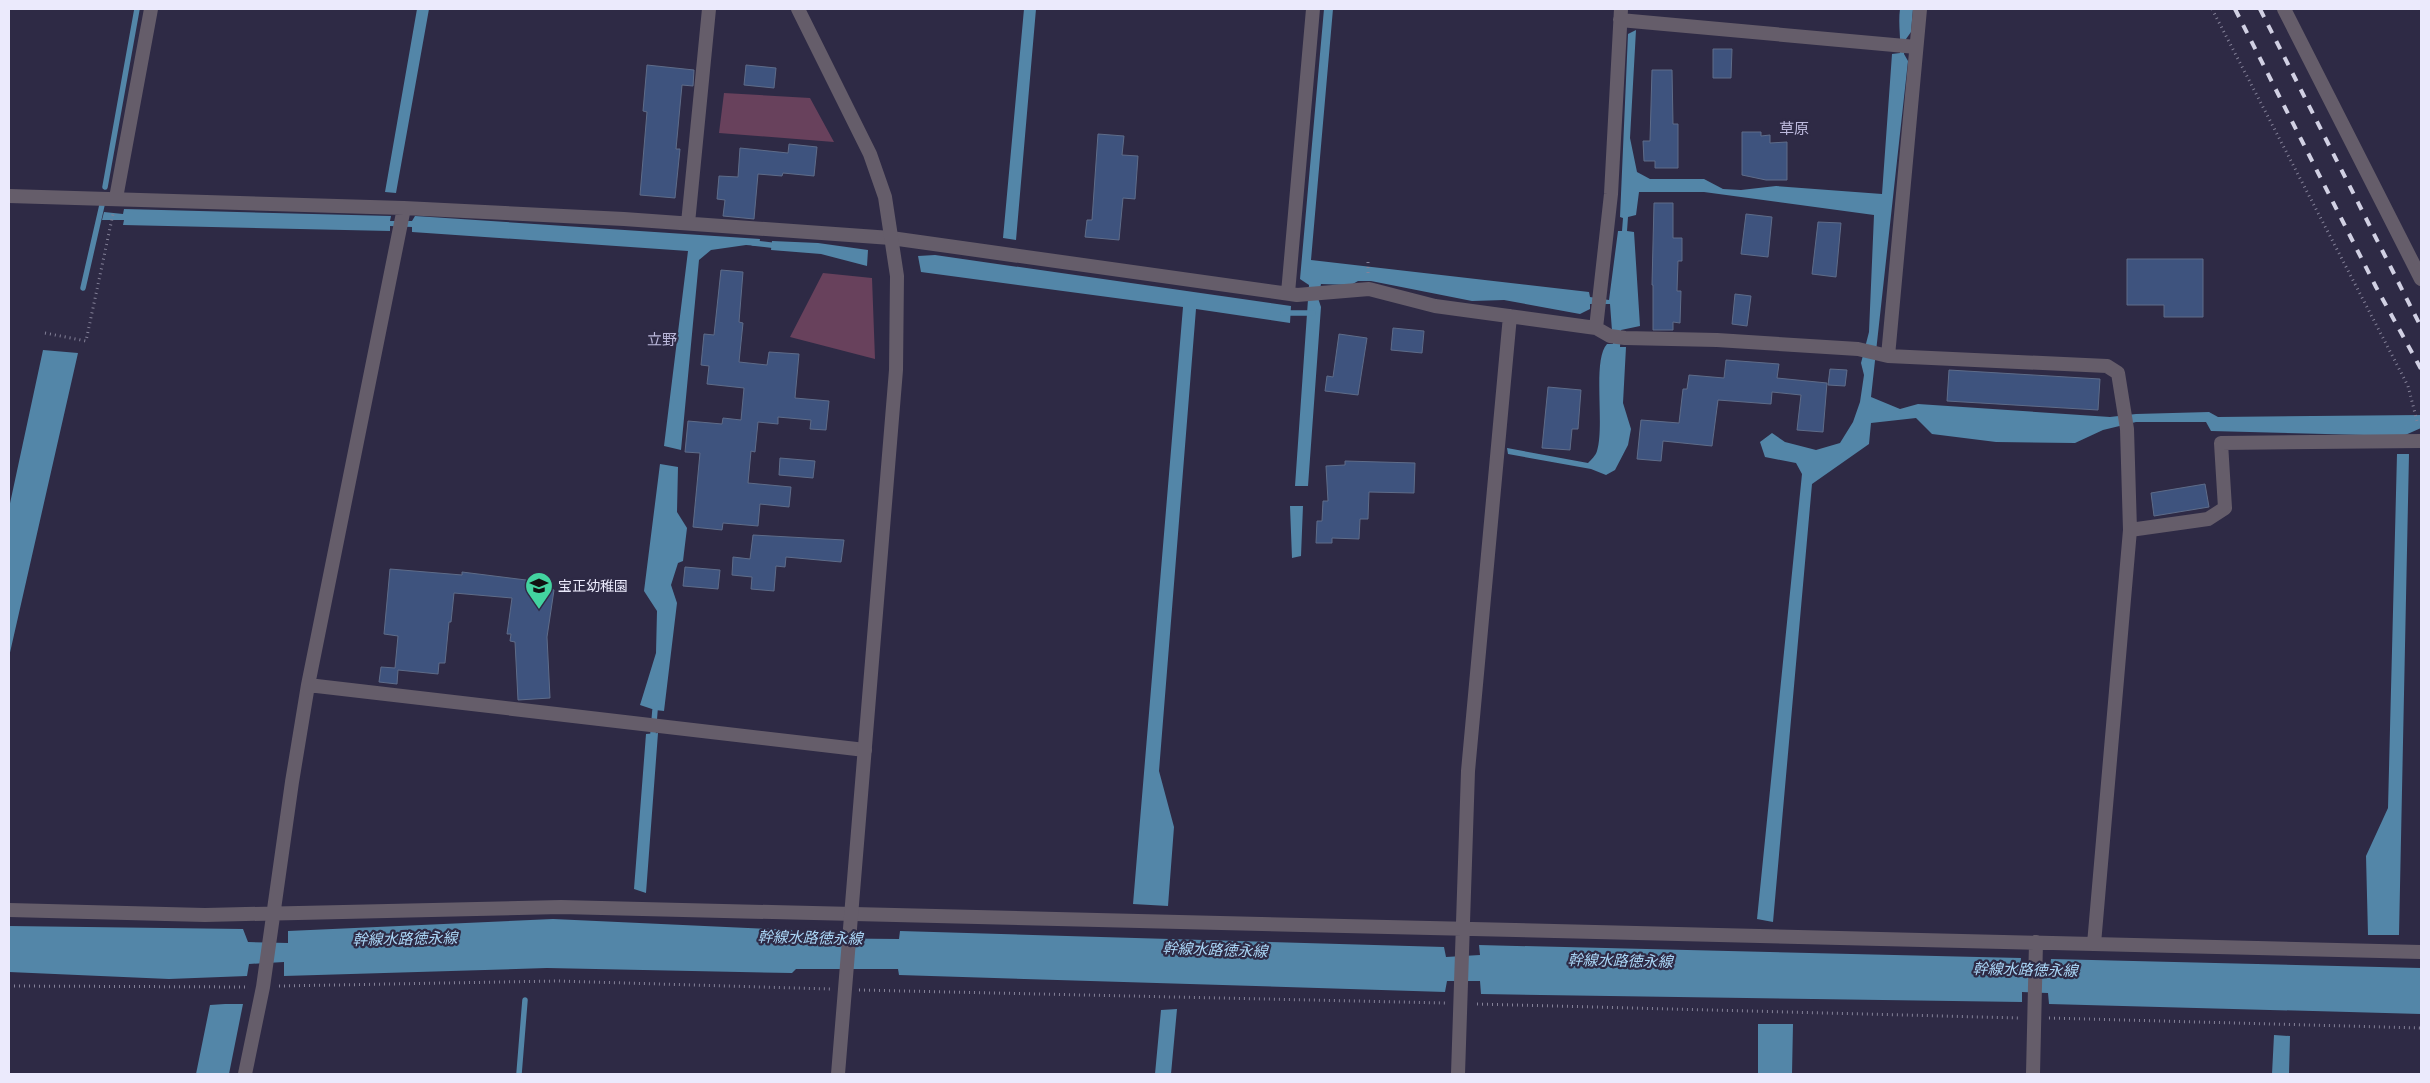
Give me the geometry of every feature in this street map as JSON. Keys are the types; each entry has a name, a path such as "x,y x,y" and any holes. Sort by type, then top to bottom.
{"street":[{"path":"116,198 151,9"},
{"path":"688,223 709,9"},
{"path":"798,9 870,154 885,197 897,276 896,370 838,1074"},
{"path":"1288,294 1313,9"},
{"path":"1888,356 1920,9"},
{"path":"2284,9 2421,279"},
{"path":"1596,328 1611,194 1620,14 1916,47"},
{"path":"9,196 404,208 688,223 892,238 1288,294 1314,294 1369,289 1435,306 1596,328 1610,336 1625,338 1717,340 1858,349 1888,356 2107,366 2118,373 2128,429 2130,530 2094,944"},
{"path":"245,1074 263,987 272,914 308,685 404,208"},
{"path":"1458,1074 1468,771 1510,316"},
{"path":"2130,530 2208,520 2225,508 2221,443 2421,438"},
{"path":"308,685 865,750"},
{"path":"9,910 205,916 561,907 850,916 1462,928 2421,952"},
{"path":"2033,1074 2036,942"}],"path":[{"path":"2212,9 2408,386 2421,438"},
{"path":"45,333 86,341 111,225"},
{"path":"9,986 263,987 557,981 2421,1028"}],"shaded area":[{"path":"724,93 810,98 834,142 719,133"},
{"path":"823,273 872,278 875,359 790,337"}],"water":[{"path":"417,9 429,9 396,193 385,192"},
{"path":"1024,9 1036,9 1016,240 1003,238"},
{"path":"1324,9 1333,9 1311,260 1589,292 1590,297 1609,300 1618,231 1622,231 1623,218 1620,217 1628,34 1636,30 1630,138 1637,172 1650,179 1704,179 1723,189 1741,190 1776,186 1882,194 1892,54 1900,53 1900,9 1913,9 1911,32 1906,39 1904,54 1908,61 1871,397 1900,409 1918,404 2110,417 2136,414 2209,412 2218,417 2421,415 2421,428 2403,436 2211,431 2206,422 2136,422 2103,430 2075,443 1996,442 1932,434 1916,418 1871,423 1869,444 1812,484 1773,922 1757,919 1802,474 1796,463 1765,457 1760,442 1772,433 1785,442 1816,450 1840,443 1853,422 1860,402 1864,375 1861,363 1869,332 1874,215 1704,192 1639,192 1636,215 1628,217 1627,231 1634,232 1640,326 1621,330 1620,347 1626,347 1623,403 1631,429 1628,445 1615,470 1606,475 1591,469 1508,454 1507,448 1588,463 1595,456 1600,426 1600,364 1607,344 1613,344 1610,304 1590,304 1590,309 1580,314 1504,300 1472,301 1371,281 1358,281 1351,285 1321,284 1318,298 1321,307 1308,486 1295,486 1309,285 1300,279"},
{"path":"124,209 391,216 390,221 412,221 415,216 760,239 759,246 746,245 711,250 699,260 681,450 664,446 688,251 412,232 412,227 390,226 390,231 123,225 124,220 102,220 104,212 123,214"},
{"path":"772,241 818,243 868,250 867,266 821,254 771,250"},
{"path":"935,255 1291,306 1290,323 1196,309 1159,771 1174,827 1168,906 1133,904 1183,307 921,272 918,256"},
{"path":"43,350 78,353 9,657 9,508"},
{"path":"2397,454 2409,454 2399,935 2368,935 2366,856 2388,808"},
{"path":"660,464 678,467 677,512 687,528 683,561 678,563 671,585 677,603 664,711 640,705 656,653 657,611 644,591"},
{"path":"1290,506 1303,506 1301,556 1292,558"},
{"path":"658,733 646,893 634,889 646,734"},
{"name":"幹線水路徳永線","path":"553,919 792,930 794,938 899,939 900,931 1444,947 1446,957 1480,955 1479,945 2021,958 2020,970 2050,970 2051,959 2421,968 2421,1014 2049,1004 2048,993 2022,992 2022,1002 1481,994 1480,981 1447,981 1445,992 899,975 898,969 796,969 792,973 547,968 284,976 284,962 249,964 247,976 169,979 9,972 9,926 243,929 248,942 288,943 288,931"},
{"path":"243,1004 229,1074 196,1074 210,1005"},
{"path":"1177,1009 1171,1074 1155,1074 1161,1010"},
{"path":"1758,1024 1793,1024 1792,1074 1758,1074"},
{"path":"2274,1035 2290,1036 2289,1074 2272,1074"}],"building":[{"path":"1713,49 1732,49 1731,78 1713,78"},
{"path":"647,65 694,70 693,86 682,85 676,149 680,149 675,198 640,195 647,112 643,111"},
{"path":"746,65 776,68 774,88 744,85"},
{"path":"1652,70 1672,70 1673,124 1678,124 1678,168 1655,168 1655,161 1644,161 1643,141 1650,141"},
{"path":"1742,132 1761,132 1761,136 1770,135 1770,143 1787,142 1787,180 1766,180 1742,175"},
{"path":"1098,134 1124,136 1122,155 1138,156 1135,199 1123,198 1119,240 1085,237 1087,220 1092,220"},
{"path":"789,144 817,147 814,176 783,173 782,176 758,174 754,219 723,216 725,200 717,199 719,176 738,177 740,148 788,153"},
{"path":"1654,203 1673,203 1673,238 1682,238 1682,261 1678,261 1677,291 1681,291 1680,323 1673,322 1673,330 1653,330"},
{"path":"1746,214 1772,217 1768,257 1741,254"},
{"path":"1818,222 1841,223 1836,277 1812,274"},
{"path":"2127,259 2203,259 2203,317 2164,317 2164,305 2127,305"},
{"path":"721,270 743,272 739,322 743,323 739,362 767,365 769,352 799,354 795,398 829,401 826,430 810,429 811,420 778,417 778,424 758,422 755,452 751,451 748,483 791,487 789,507 760,504 758,526 723,523 722,530 693,527 700,453 685,452 688,421 722,424 723,418 741,420 744,388 707,384 709,366 701,365 704,334 714,335"},
{"path":"1735,294 1751,296 1747,326 1732,324"},
{"path":"1393,328 1424,331 1422,353 1391,350"},
{"path":"1339,334 1367,338 1358,395 1325,391 1327,376 1333,377"},
{"path":"1726,360 1779,364 1777,378 1827,383 1823,432 1797,430 1801,395 1772,392 1771,404 1718,400 1712,446 1663,441 1661,461 1637,459 1641,420 1679,423 1683,389 1687,389 1689,375 1724,378"},
{"path":"1830,369 1847,370 1845,386 1828,385"},
{"path":"1949,370 2100,379 2098,410 1947,401"},
{"path":"1548,387 1581,390 1578,429 1572,429 1570,450 1542,448"},
{"path":"780,458 815,461 813,478 779,475"},
{"path":"1345,461 1415,463 1414,493 1369,492 1368,519 1360,519 1359,539 1332,538 1332,543 1316,543 1317,521 1322,521 1323,501 1328,501 1326,466 1345,465"},
{"path":"2205,484 2209,507 2154,516 2151,493"},
{"path":"753,535 844,540 841,562 786,557 785,567 776,566 774,591 751,589 752,577 732,575 733,557 750,559"},
{"path":"685,567 720,570 718,589 683,586"},
{"path":"390,569 462,575 462,572 550,583 549,589 554,590 547,637 550,698 518,700 515,642 510,641 511,634 507,634 512,598 454,593 445,663 439,663 438,674 398,670 397,684 379,682 381,667 395,668 398,636 384,634"}],"waterway":[{"path":"105,187 137,9"},
{"path":"83,288 102,205"},
{"path":"753,243 779,246"},
{"path":"1283,313 1313,313"},
{"path":"653,734 655,710"},
{"path":"519,1074 525,1000"}],"railway":[{"path":"2235,9 2376,287 2421,369"},
{"path":"2260,9 2421,327"}],"place":[{"name":"宝正幼稚園","path":"539,610"}],"district":[{"name":"草原","path":"1794,129"},
{"name":"立野","path":"662,340"}]}
